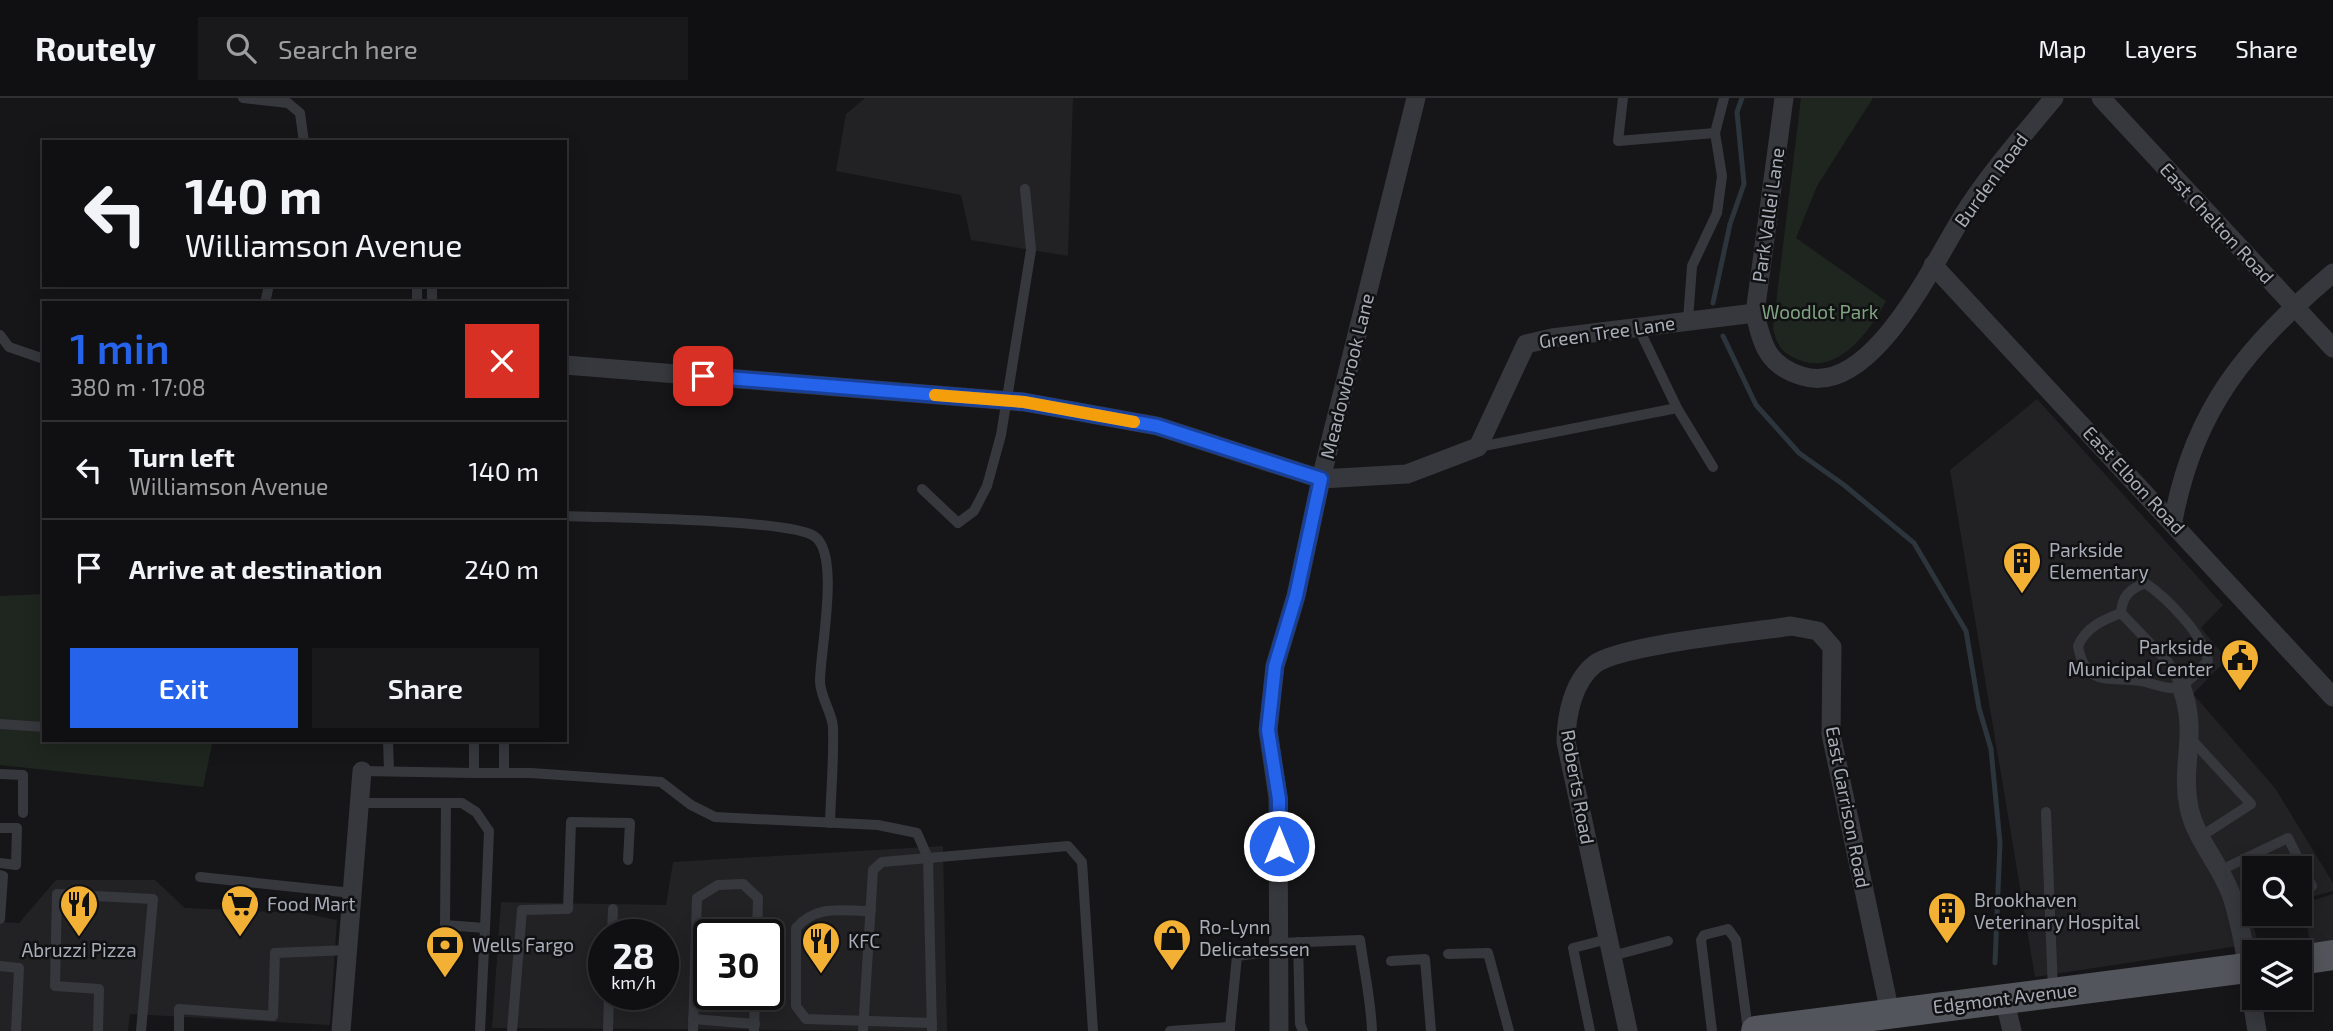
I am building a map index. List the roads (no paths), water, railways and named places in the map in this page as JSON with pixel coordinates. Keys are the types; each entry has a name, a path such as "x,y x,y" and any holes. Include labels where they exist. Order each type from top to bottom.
{"main road":[{"path":"2312,958 2333,955"},
{"name":"Edgmont Avenue","path":"1756,1031 1809,1028 1890,1013 2242,968"}],"street":[{"name":"Meadowbrook Lane","path":"1279,1031 1285,945 1279,799 1268,730 1275,666 1296,596 1321,479 1416,98"},
{"name":"Park Vallei Lane","path":"1784,98 1755,313 1762,346 1787,372 1815,380 1846,374 1922,291 1933,265"},
{"name":"Burden Road","path":"1933,265 1969,206 2054,98"},
{"name":"East Chelton Road","path":"2101,98 2333,348"},
{"name":"East Elbon Road","path":"1933,265 2333,697"},
{"path":"2172,521 2181,477 2197,434 2222,391 2255,346 2294,306 2333,273"},
{"name":"Green Tree Lane","path":"1478,447 1526,344 1755,313"},
{"path":"567,365 1005,401 1157,426 1321,479 1407,474 1478,447"},
{"name":"Roberts Road","path":"1628,1031 1566,742 1566,719 1577,688 1595,664 1625,652 1791,626"},
{"name":"East Garrison Road","path":"1791,626 1818,631 1832,647 1831,734 1890,1013"},
{"path":"2181,686 2190,710 2186,789 2200,837 2218,871 2242,904"},
{"path":"341,1031 362,771"},
{"path":"2004,998 2012,1031"},
{"path":"2255,1010 2257,1031"}],"lane":[{"path":"243,98 288,103 300,113 304,140"},
{"path":"1623,98 1618,141 1715,133"},
{"path":"1688,320 1692,266 1717,213 1722,176 1715,133 1724,98"},
{"path":"922,489 958,523 974,511 987,486 1000,435 1031,250 1025,189"},
{"path":"1638,327 1677,408 1713,467"},
{"path":"0,335 9,347 42,358"},
{"path":"1478,447 1677,408"},
{"path":"567,516 763,526 803,531 817,538 826,551 828,575 820,684 833,724 830,823"},
{"path":"2121,613 2093,626 2081,638 2078,646 2085,667 2104,681 2129,680 2171,688 2181,686 2208,661 2201,640 2157,591 2145,583 2133,588 2122,600 2121,613 2168,662 2181,686"},
{"path":"0,724 42,727"},
{"path":"2190,739 2251,804 2200,837"},
{"path":"388,742 389,771"},
{"path":"474,742 474,773"},
{"path":"504,742 504,773"},
{"path":"362,771 504,773 661,782 691,805 715,817 878,825 917,833 928,858 932,1027 863,1025 806,1018 796,1006 796,928 808,915 827,911 871,911"},
{"path":"0,774 23,775 23,813"},
{"path":"359,803 462,803 476,812 489,831 480,1031"},
{"path":"446,803 445,925 485,928"},
{"path":"2046,812 2053,992"},
{"path":"512,1031 522,910 568,909 571,822 630,823 628,860"},
{"path":"0,828 17,828 16,865 0,863"},
{"path":"2250,856 2288,838 2297,856"},
{"path":"863,1025 873,870 882,862 1068,846 1082,862 1093,1031"},
{"path":"2218,871 2242,860"},
{"path":"0,875 3,876 0,919"},
{"path":"200,877 352,893"},
{"path":"696,919 697,898 718,885 743,884 758,898 757,919"},
{"path":"98,1031 99,989 55,986 57,894 153,899 141,1031"},
{"path":"613,909 613,919"},
{"path":"1712,1031 1701,940 1704,935 1728,929 1736,940 1749,1031"},
{"path":"1170,1031 1230,1029 1237,956 1285,945 1360,940 1365,980 1371,992 1372,1031"},
{"path":"1590,1031 1573,948 1610,948 1668,941"},
{"path":"1285,945 1303,1031"},
{"path":"179,1031 179,1009 273,1016 275,953 348,950"},
{"path":"1448,954 1488,953 1509,1031"},
{"path":"1391,961 1425,960 1431,1031"},
{"path":"0,966 19,968 16,1031"},
{"path":"608,1031 609,1010"},
{"path":"693,1010 693,1031"},
{"path":"693,1019 755,1027"}],"waterway":[{"path":"1713,303 1730,224 1744,184 1737,112 1742,98"},
{"path":"1723,336 1756,405 1799,453 1844,485 1914,543 1966,631 1979,708 1991,749 2000,843 1995,963"}],"place":[{"name":"Parkside Elementary","path":"2022,595"},
{"name":"Parkside Municipal Center","path":"2240,692"},
{"name":"Abruzzi Pizza","path":"79,938"},
{"name":"Food Mart","path":"240,938"},
{"name":"Brookhaven Veterinary Hospital","path":"1947,945"},
{"name":"Ro-Lynn Delicatessen","path":"1172,972"},
{"name":"KFC","path":"821,975"},
{"name":"Wells Fargo","path":"445,979"}],"park label":[{"name":"Woodlot Park","path":"1820,312"}]}
